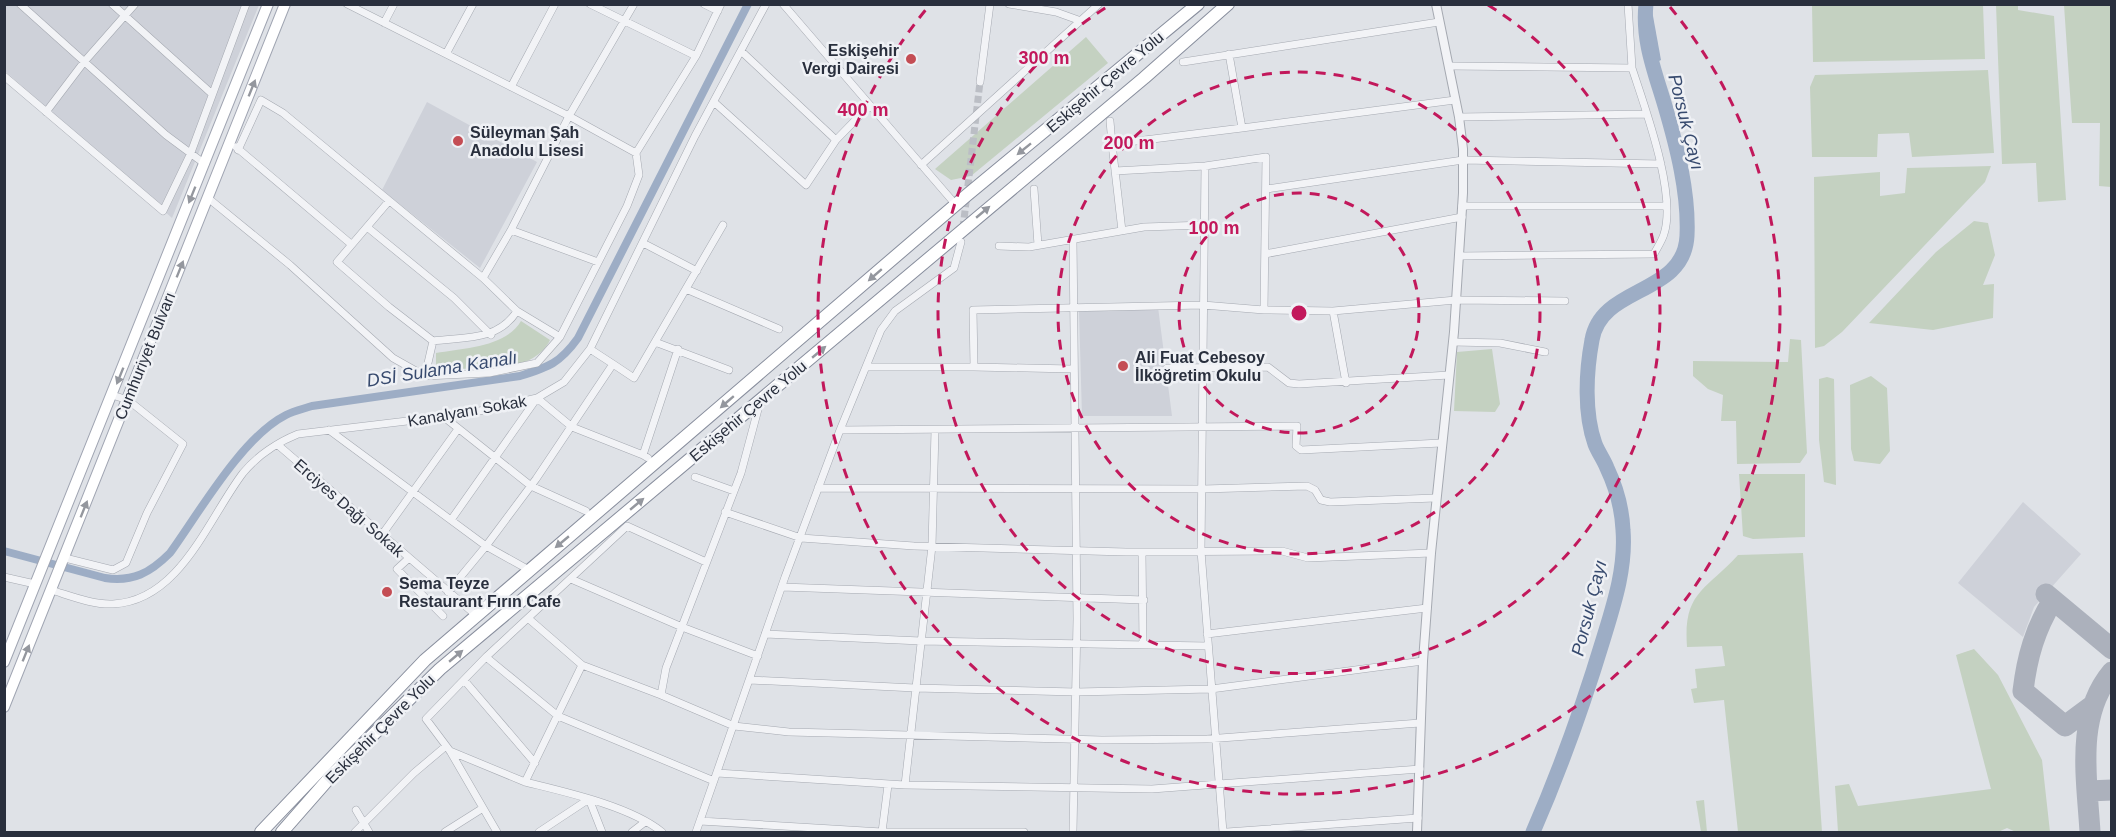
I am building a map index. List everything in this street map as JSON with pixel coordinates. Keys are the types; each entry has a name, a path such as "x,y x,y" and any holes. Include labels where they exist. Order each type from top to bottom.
{"highway":[{"name":"Eskişehir Çevre Yolu","path":"261,832 425,660 956,205 1198,4"},
{"name":"Eskişehir Çevre Yolu","path":"282,832 332,775 440,669 760,402 1228,4"}],"main road":[{"name":"Cumhuriyet Bulvarı","path":"4,662 268,4"},
{"name":"Cumhuriyet Bulvarı","path":"4,707 219,171 234,146 285,4"},
{"path":"205,164 219,171"}],"street":[{"path":"20,4 190,155 205,164"},
{"path":"112,4 211,93"},
{"path":"46,111 84,62 135,4"},
{"path":"4,76 163,211 190,155 211,93 246,4"},
{"path":"347,4 569,116 636,153"},
{"path":"384,23 394,4"},
{"path":"446,54 473,4"},
{"path":"511,87 555,4"},
{"path":"590,4 696,56"},
{"path":"208,198 290,265 393,358 425,376 489,373 537,363 560,337 627,206 639,175 636,153 696,56 720,8 704,4"},
{"name":"Kanalyanı Sokak","path":"51,590 85,600 113,604 147,596 180,567 244,472 278,445 298,434 444,417 537,398 564,382 590,349 611,302 766,4"},
{"path":"783,4 956,205"},
{"path":"980,82 990,4"},
{"path":"1009,4 1056,12 1081,21"},
{"path":"921,165 1100,4"},
{"path":"1417,832 1423,661 1435,498 1453,342 1462,217 1463,160 1459,117 1436,4"},
{"path":"1459,256 1654,254 1665,232 1666,206 1661,164 1632,68 1628,4"},
{"path":"483,278 511,230 569,116 633,6"},
{"path":"1183,62 1439,22"},
{"path":"741,51 836,140"},
{"path":"1229,54 1242,128"},
{"path":"1449,66 1632,68"},
{"path":"351,244 234,146 261,100 283,113 483,278 517,311 560,337"},
{"path":"1112,144 1455,100"},
{"path":"714,102 806,185 836,140 869,106"},
{"path":"1459,117 1647,114"},
{"path":"1110,121 1122,231"},
{"path":"1115,171 1205,166 1266,157 1264,310"},
{"path":"1267,189 1463,160 1661,164"},
{"path":"1205,166 1206,225 1201,367 1203,489 1201,552 1215,738 1225,832 1418,818"},
{"path":"1034,189 1038,245"},
{"path":"389,201 336,262 389,308 433,341 491,335 511,321 517,311"},
{"path":"1462,206 1666,206"},
{"path":"1265,254 1462,217"},
{"path":"590,349 634,378 723,225"},
{"path":"999,246 1038,245 1144,227 1206,225"},
{"path":"367,227 454,298 491,335"},
{"path":"511,230 598,262"},
{"path":"1072,832 1077,644 1072,369 1073,239"},
{"path":"696,832 818,488 881,330 895,311 954,268 961,242"},
{"path":"643,243 697,271"},
{"path":"686,289 779,329"},
{"path":"974,367 973,310 1203,305 1264,310 1333,311 1456,300 1564,300"},
{"path":"1333,311 1346,383"},
{"path":"425,376 433,341"},
{"path":"656,342 729,370"},
{"path":"1453,342 1500,343 1545,352"},
{"path":"451,520 537,398 572,427 646,456 678,349"},
{"path":"448,592 531,486 613,364"},
{"path":"866,367 1072,369"},
{"path":"1167,368 1268,367 1289,383 1346,383 1449,375"},
{"path":"62,563 113,570 126,563 147,513 183,444 128,400 112,395"},
{"path":"661,695 666,668 734,491 760,402"},
{"path":"444,417 531,486 586,511"},
{"path":"840,430 1297,426 1296,446 1301,450 1441,443"},
{"path":"381,536 459,429"},
{"path":"329,430 412,494 486,546 529,570"},
{"path":"905,785 932,546 935,430"},
{"name":"Erciyes Dağı Sokak","path":"278,445 381,536 477,616"},
{"path":"695,477 734,491"},
{"path":"818,488 1203,489 1307,486 1315,490 1321,500 1330,502 1435,498"},
{"path":"725,512 801,538 932,546 1142,552 1282,551 1308,558 1431,553"},
{"path":"497,832 448,749 426,719 486,657 627,526 705,562"},
{"path":"1142,552 1143,645"},
{"path":"408,559 397,569 443,616"},
{"path":"4,578 35,585"},
{"path":"572,579 682,627 758,656"},
{"path":"782,587 926,594 1144,600"},
{"path":"1207,634 1427,608"},
{"path":"529,619 582,664 734,726 789,732 1075,740 1215,738 1420,723"},
{"path":"765,634 921,641 1208,646"},
{"path":"486,657 558,716 714,781"},
{"path":"750,680 915,688 1076,692 1211,689 1423,661"},
{"path":"525,782 582,664"},
{"path":"464,680 535,763"},
{"path":"448,749 525,782 589,799 645,822 662,832"},
{"path":"355,832 414,773 448,749"},
{"path":"717,773 828,778 888,785 1152,789 1419,769"},
{"path":"882,832 888,785"},
{"path":"539,832 589,799"},
{"path":"589,799 603,832"},
{"path":"445,832 483,808"},
{"path":"356,810 369,832"},
{"path":"700,821 882,832 1024,832"},
{"path":"632,832 645,822"}],"shaded area":[{"path":"5,5 259,5 172,218 5,71"},
{"path":"427,102 537,162 480,268 382,190"},
{"name":"Ali Fuat Cebesoy İlköğretim Okulu","path":"1158,307 1172,416 1082,416 1079,311"},
{"path":"2023,502 2081,554 2034,607 2023,637 1958,583"}],"green space":[{"path":"1812,5 1983,5 1985,59 1813,62"},
{"path":"1996,5 2018,5 2018,10 2054,16 2066,200 2038,202 2036,163 2002,164"},
{"path":"2064,5 2110,5 2111,187 2099,186 2100,123 2072,123"},
{"path":"1086,37 1108,63 971,176 951,180 935,169"},
{"path":"1988,70 1994,153 1912,157 1909,133 1878,134 1877,157 1812,157 1810,87 1815,75"},
{"path":"1991,166 1985,182 1842,332 1824,346 1815,348 1814,177 1880,172 1880,196 1905,193 1907,168"},
{"path":"1974,221 1988,223 1995,255 1983,285 1994,284 1993,318 1933,330 1869,323 1936,252"},
{"path":"521,321 550,340 541,352 530,360 499,368 436,369 436,353 471,348 495,341 514,330"},
{"path":"1790,339 1801,340 1807,453 1800,463 1737,464 1736,421 1721,421 1723,395 1708,389 1693,376 1693,361 1788,362"},
{"path":"1492,349 1500,404 1495,412 1454,411 1457,352"},
{"path":"1871,376 1887,388 1890,451 1880,464 1854,461 1851,449 1850,385"},
{"path":"1827,377 1834,379 1836,485 1824,482 1819,440 1819,379"},
{"path":"1739,474 1805,474 1805,537 1753,539 1743,536"},
{"path":"1803,553 1822,832 1738,832 1724,700 1694,703 1691,689 1697,688 1695,669 1725,666 1722,646 1687,647 1689,614 1693,603 1706,585 1738,555"},
{"path":"1974,649 1998,675 2042,760 2050,832 2016,832 2007,828 1998,832 1838,832 1835,786 1849,784 1858,806 1991,789 1956,655"},
{"path":"1704,800 1707,832 1701,832 1696,801"}],"water":[{"path":"1642,5 1651,5 1661,60 1653,64 1643,32"}],"waterway":[{"name":"DSİ Sulama Kanalı","path":"4,551 105,578 133,577 148,571 170,553 222,477 253,440 286,415 312,406 520,376 546,367 559,359 578,338 748,4"},
{"name":"Porsuk Çayı","path":"1533,832 1562,761 1587,689 1615,599 1623,558 1622,522 1618,498 1606,465 1595,444 1589,419 1587,379 1592,340 1599,322 1610,309 1658,281 1672,270 1682,255 1687,236 1686,203 1681,170 1650,56 1646,31 1646,4"}],"taxiway":[{"path":"2046,594 2112,649"},
{"path":"2053,600 2041,622 2033,644 2023,691 2065,726 2092,706"},
{"path":"2090,832 2086,770 2088,728 2100,689 2112,672"},
{"path":"2088,791 2112,790"}],"tunnel":[{"path":"963,228 980,82"}],"place":[{"name":"Eskişehir Vergi Dairesi","path":"911,59"},
{"name":"Süleyman Şah Anadolu Lisesi","path":"458,141"},
{"name":"Ali Fuat Cebesoy İlköğretim Okulu","path":"1123,366"},
{"name":"Sema Teyze Restaurant Fırın Cafe","path":"387,592"}]}
